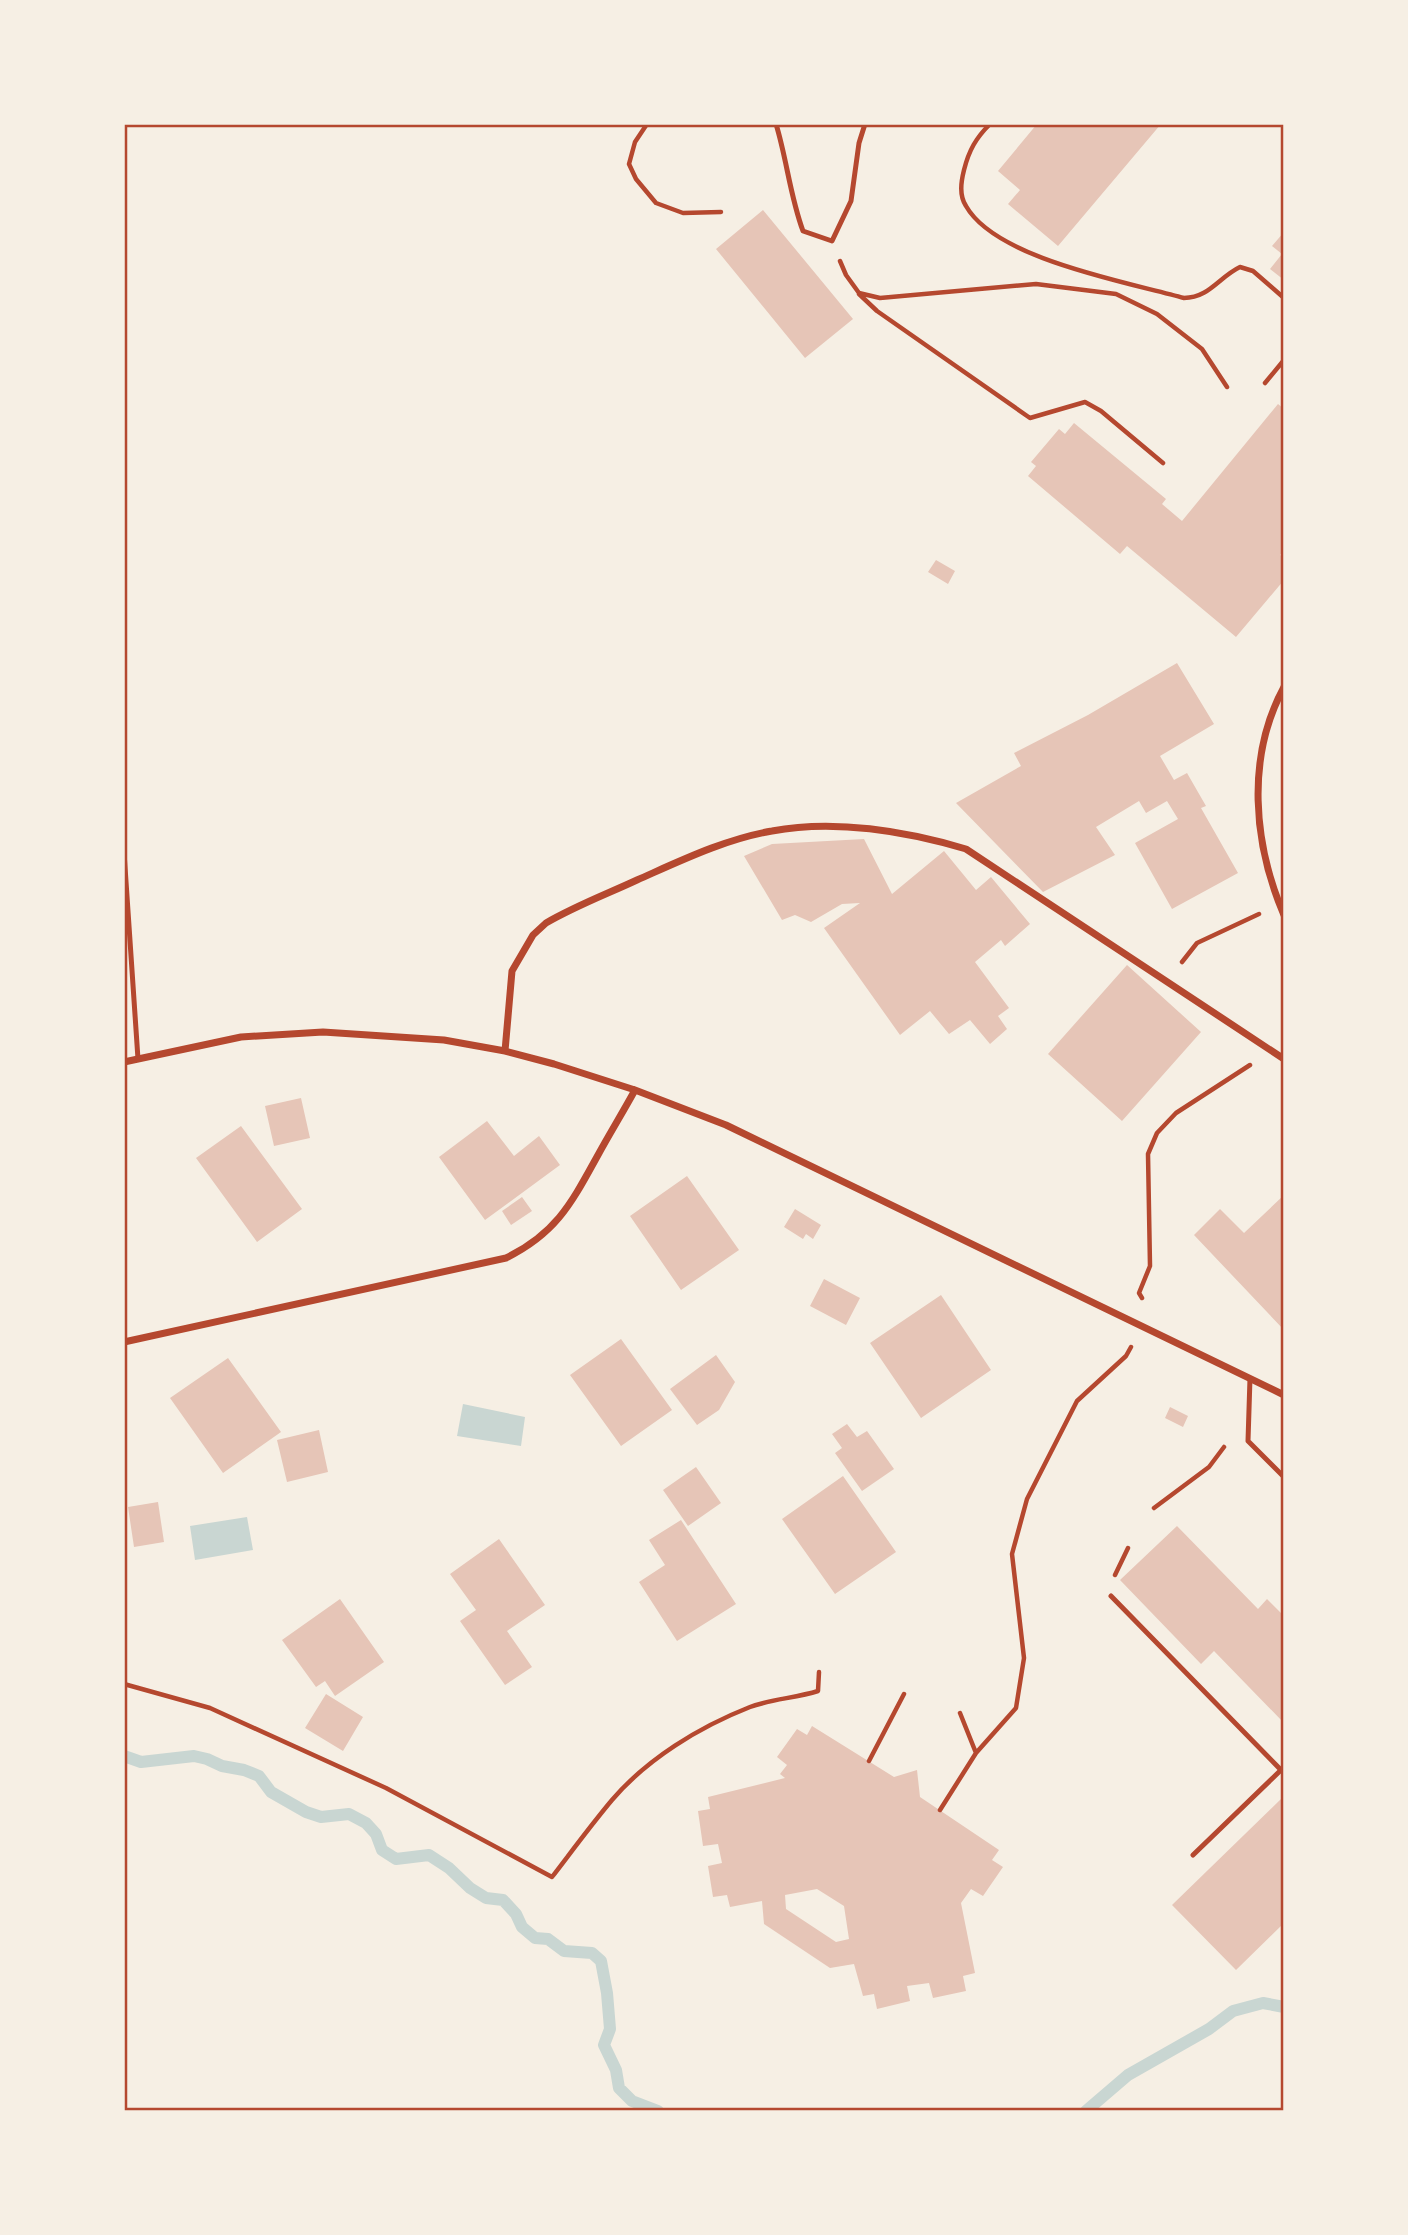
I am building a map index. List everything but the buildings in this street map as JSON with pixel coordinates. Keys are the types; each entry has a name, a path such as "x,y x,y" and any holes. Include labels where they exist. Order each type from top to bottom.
{"street":[{"path":"1284,687 1273,706 1264,733 1258,768 1258,803 1267,872 1284,915"},
{"path":"505,1051 512,971 533,935 546,923 666,867 728,843 772,830 840,827 882,830 933,839 965,849 1284,1059"},
{"path":"124,1062 241,1037 323,1032 444,1040 505,1051 635,1090 726,1125 1284,1395"},
{"path":"124,1342 506,1258 520,1251 561,1218 576,1197 635,1090"}],"lane":[{"path":"776,124 784,149 793,203 803,231 832,241 851,201 864,124"},
{"path":"124,852 138,1059"},
{"path":"1250,1378 1248,1441 1284,1477"},
{"path":"1111,1596 1283,1769 1194,1855"}],"path":[{"path":"647,124 635,142 629,163 636,179 656,203 683,213 721,212"},
{"path":"990,124 968,153 961,194 966,207 982,225 1007,242 1034,255 1184,298 1204,294 1231,271 1241,267 1253,271 1284,298"},
{"path":"832,241 846,275 877,312 1030,418 1085,402 1101,411 1163,463"},
{"path":"859,293 880,298 1036,284 1116,293 1157,314 1202,349 1227,387"},
{"path":"1265,383 1284,360"},
{"path":"1197,943 1279,905"},
{"path":"1144,1303 1139,1293 1150,1266 1148,1154 1157,1133 1176,1112 1272,1051"},
{"path":"940,1810 976,1753 1016,1707 1024,1658 1012,1554 1027,1499 1077,1401 1126,1356 1137,1337"},
{"path":"1154,1508 1209,1467"},
{"path":"1117,1573 1128,1548"},
{"path":"124,1684 210,1708 386,1788 552,1877 612,1799 643,1770 712,1723 754,1706 818,1691 819,1672"},
{"path":"869,1761 904,1694"},
{"path":"960,1713 976,1753"}],"shaded area":[{"path":"463,1404 525,1417 521,1446 457,1436"},
{"path":"247,1517 253,1550 195,1560 190,1526"}],"waterway":[{"path":"124,1756 141,1762 194,1756 259,1776 271,1792 306,1812 321,1817 349,1814 366,1823 376,1834 382,1850 396,1859 429,1855 486,1898 503,1900 516,1914 522,1927 535,1938 548,1939 564,1951 592,1953 601,1961 610,2029 604,2045 616,2070 619,2088 632,2101 658,2111"},
{"path":"1086,2111 1128,2075 1209,2029 1233,2011 1263,2003 1284,2007"}]}
